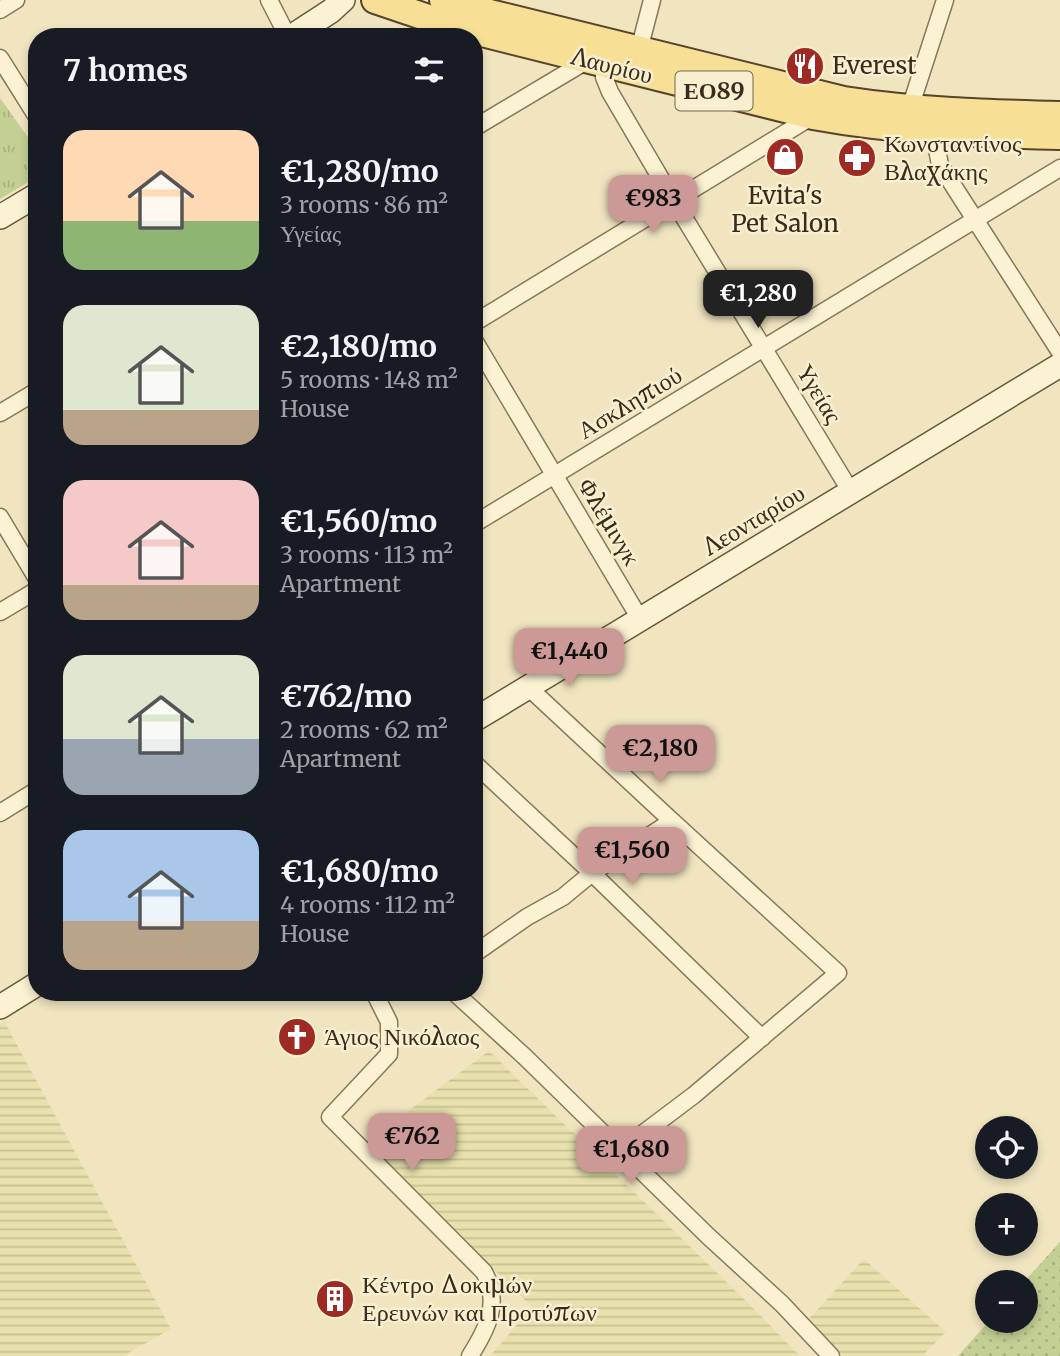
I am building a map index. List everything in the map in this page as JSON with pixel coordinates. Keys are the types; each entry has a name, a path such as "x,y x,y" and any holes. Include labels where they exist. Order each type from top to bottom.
{"main road":[{"name":"Λαυρίου","path":"375,0 462,28"},
{"name":"Λαυρίου","path":"443,0 821,95 911,108 1060,115"},
{"name":"Λαυρίου","path":"483,33 813,116 871,126 940,132 1060,136"}],"street":[{"path":"0,10 16,0"},
{"path":"269,0 285,28"},
{"path":"304,28 343,0"},
{"path":"639,50 652,0"},
{"path":"911,108 945,0"},
{"path":"0,58 28,103"},
{"path":"483,123 598,63"},
{"name":"Υγείας","path":"598,63 606,84 674,201 851,492"},
{"path":"483,318 813,116"},
{"path":"940,132 937,149 940,165 1060,352"},
{"name":"Ασκληπιού","path":"483,518 1060,167"},
{"path":"0,217 28,200"},
{"name":"Φλέμινγκ","path":"483,355 640,619"},
{"name":"Λεονταρίου","path":"483,714 1060,365"},
{"path":"0,413 28,396"},
{"path":"0,517 28,564"},
{"path":"0,612 28,595"},
{"path":"528,687 838,973 694,1095 621,1150"},
{"path":"483,771 762,1038"},
{"path":"0,813 28,796"},
{"path":"483,948 527,917 563,897 592,873 672,821"},
{"path":"2,1002 28,989"},
{"path":"378,1001 389,1022 389,1054 330,1117 484,1272 491,1289 492,1305 485,1329 470,1356"},
{"path":"464,1001 782,1304 831,1356"}],"shaded area":[{"path":"4,1021 171,1329 123,1356 0,1356 0,1024"},
{"path":"489,1051 800,1356 490,1356 532,1307 365,1143"},
{"path":"864,1259 946,1332 922,1356 841,1356 807,1321"}],"green space":[{"path":"0,98 28,137 28,182 0,199"},
{"path":"1060,1242 1060,1356 958,1356 978,1333 1038,1333 1038,1270 1035,1270"}],"place":[{"name":"Everest","path":"805,66"},
{"name":"Evita's Pet Salon","path":"785,157"},
{"name":"Κωνσταντίνος Βλαχάκης","path":"857,158"},
{"name":"Άγιος Νικόλαος","path":"297,1037"},
{"name":"Κέντρο Δοκιμών Ερευνών και Προτύπων","path":"335,1299"}]}
